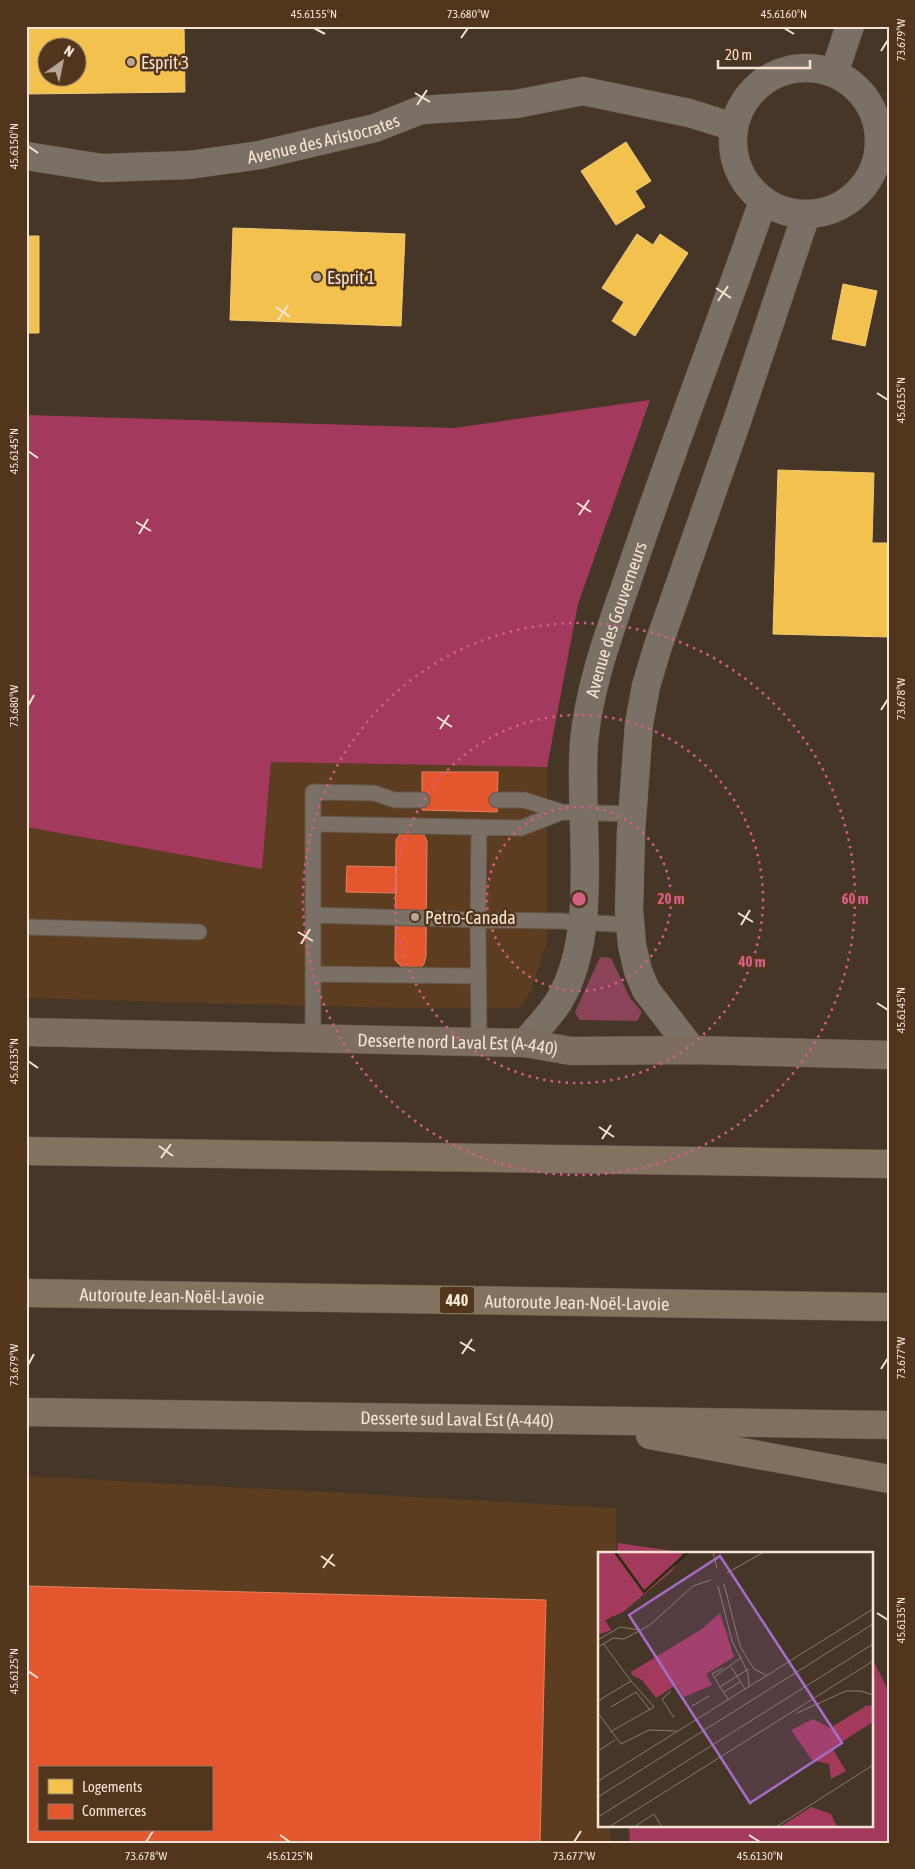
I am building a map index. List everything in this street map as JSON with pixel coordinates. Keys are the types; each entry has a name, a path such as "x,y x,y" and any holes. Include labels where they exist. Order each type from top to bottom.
{"highway":[{"path":"26,1152 889,1164"},
{"name":"Autoroute Jean-Noël-Lavoie","path":"26,1293 889,1307"},
{"name":"Desserte sud Laval Est (A-440)","path":"26,1412 889,1425"},
{"path":"572,1420 889,1478"}],"main road":[{"name":"Desserte nord Laval Est (A-440)","path":"26,1032 525,1043 571,1051 692,1050 889,1055"}],"street":[{"path":"834,73 850,26"},
{"path":"813,68 834,73 852,84 867,100 877,120 884,152 874,172 855,197 837,208 806,215 784,211 764,201 748,186 738,168 733,148 734,127 741,107 758,86 781,72 813,68"},
{"name":"Avenue des Aristocrates","path":"26,156 102,168 190,166 260,155 375,128 421,110 516,104 583,91 690,113 734,127"},
{"name":"Avenue des Gouverneurs","path":"525,1043 558,1002 572,970 578,950 582,923 584,878 572,811 593,686 660,483 764,201"},
{"path":"692,1050 646,990 638,971 632,945 629,910 639,724 648,678 806,215"}],"lane":[{"path":"314,1038 313,792 374,793 395,800 422,800"},
{"path":"498,800 524,800 572,811 633,814"},
{"path":"312,824 521,828 572,811"},
{"path":"478,1042 479,827"},
{"path":"313,915 560,921 631,925"},
{"path":"28,927 199,932"},
{"path":"313,974 478,976"}],"shaded area":[{"path":"650,400 578,604 547,767 271,762 262,869 26,827 26,415 454,428"},
{"path":"271,762 547,767 547,943 530,993 519,1008 397,1008 26,998 26,827 262,869"},
{"path":"600,957 611,958 630,998 642,1012 637,1021 579,1020 575,1012"},
{"path":"26,1476 616,1508 616,1552 598,1552 598,1826 610,1826 610,1843 26,1843"},
{"path":"618,1543 680,1552 617,1552"},
{"path":"872,1658 889,1692 889,1843 630,1843 629,1826 872,1826"}],"building: Logements":[{"name":"Esprit 3","path":"26,26 184,26 185,92 26,94"},
{"path":"626,142 651,181 635,191 645,207 616,225 581,171"},
{"name":"Esprit 1","path":"233,228 405,234 401,326 230,320"},
{"path":"637,234 653,245 660,234 688,253 635,336 612,321 624,302 602,288"},
{"path":"26,236 39,236 39,333 26,333"},
{"path":"843,284 877,291 865,346 832,339"},
{"path":"778,470 874,473 872,543 889,543 889,637 773,634"}],"building: Commerces":[{"path":"422,772 498,772 497,812 422,810"},
{"path":"402,831 419,831 427,841 426,956 424,964 419,969 404,969 395,960 396,840"},
{"path":"347,866 396,867 396,893 346,892"},
{"path":"26,1586 546,1600 540,1843 26,1843"}],"place":[{"name":"Esprit 3","path":"131,62"},
{"name":"Esprit 1","path":"317,277"},
{"name":"Petro-Canada","path":"415,917"}]}
